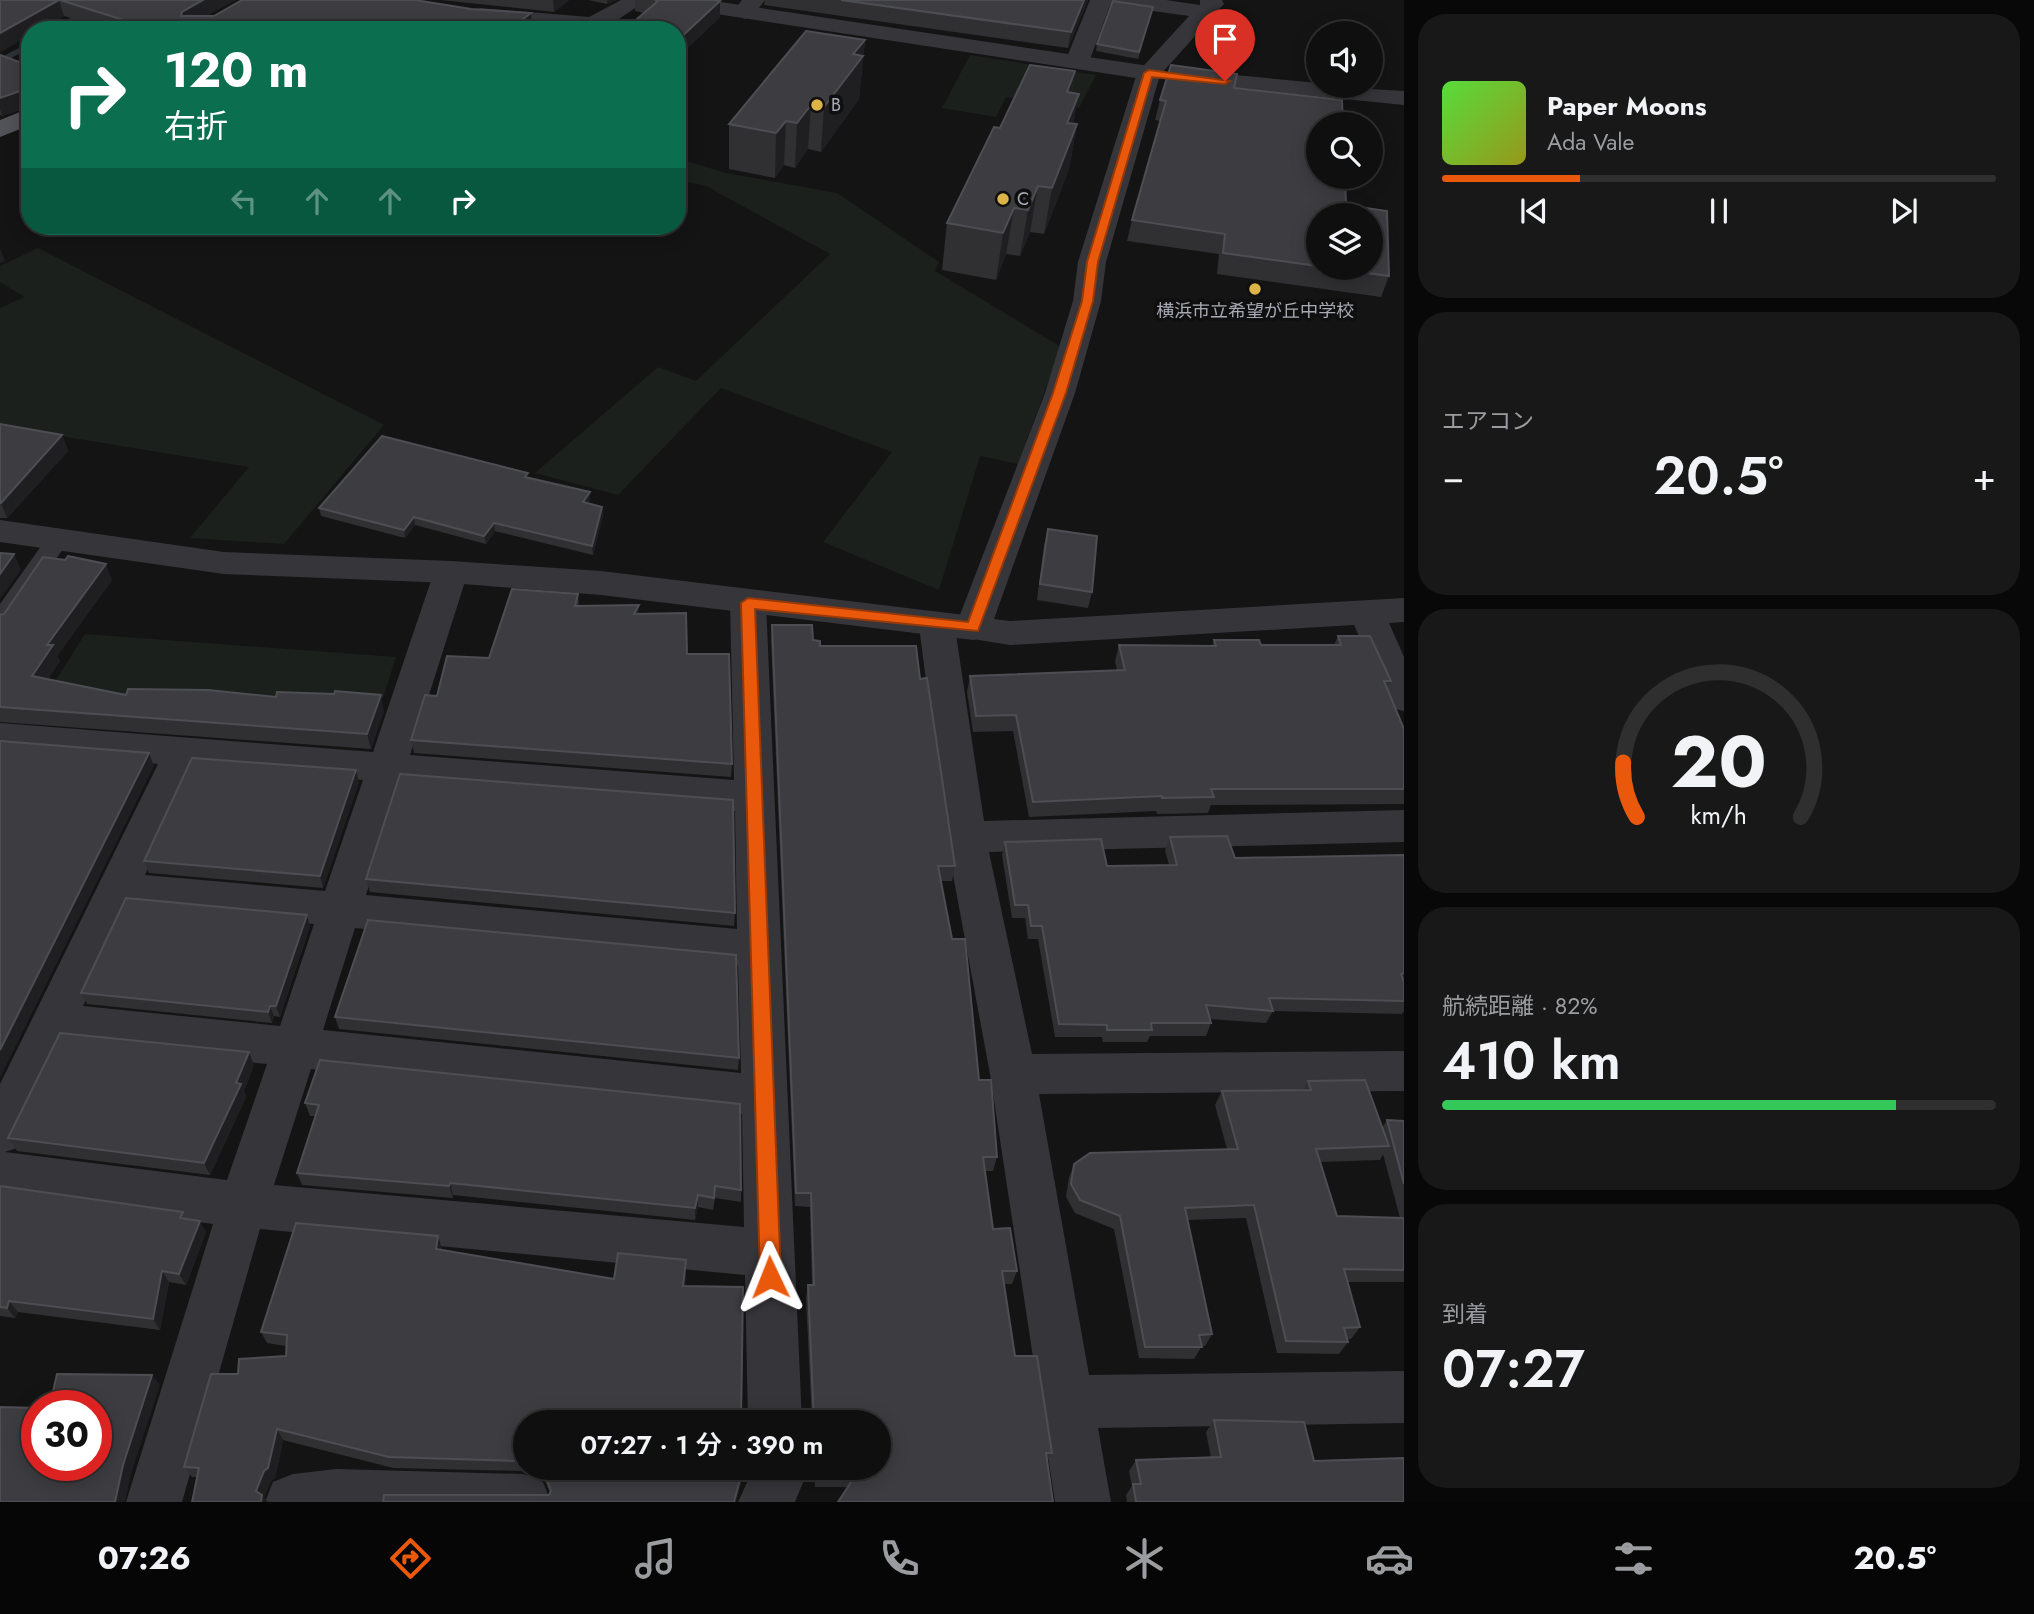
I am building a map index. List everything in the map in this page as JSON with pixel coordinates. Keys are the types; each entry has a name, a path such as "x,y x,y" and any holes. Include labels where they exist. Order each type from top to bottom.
{"main road":[{"path":"0,130 21,120"}],"street":[{"path":"601,21 636,0"},
{"path":"664,0 749,6 1149,73 1404,98"},
{"path":"1077,62 1101,0"},
{"path":"1117,0 1208,6"},
{"path":"1083,1502 1013,1074 966,837 955,627 1060,393 1087,301 1092,262 1149,73 1208,6"},
{"path":"460,13 554,21"},
{"path":"0,531 224,563 451,572 601,583 1010,633 1404,610"},
{"path":"154,1502 293,1047 451,572"},
{"path":"748,603 775,1410"},
{"path":"1366,612 1404,698"},
{"path":"0,737 754,797"},
{"path":"0,1133 183,752"},
{"path":"966,837 1404,826"},
{"path":"117,889 759,949"},
{"path":"54,1022 764,1096"},
{"path":"1013,1074 1404,1071"},
{"path":"0,1174 243,1205 769,1253"},
{"path":"1068,1402 1404,1397"},
{"path":"766,1502 778,1480"},
{"path":"293,1502 336,1497 523,1502"}],"lane":[{"path":"0,622 57,540"}],"shaded area":[{"path":"970,55 1096,75 1079,108 1006,97 996,117 942,108"},
{"path":"686,161 726,173 837,193 939,262 935,271 1061,347 1018,464 980,456 939,590 823,542 892,452 721,388 618,495 535,473 658,367 696,381 830,254 706,186 686,182"},
{"path":"38,248 384,425 284,544 190,538 249,467 0,426 0,308 25,297 0,282 0,266"},
{"path":"85,634 396,657 383,698 279,704 130,701 50,689"}],"building":[{"path":"0,0 59,0 21,21 0,33"},
{"path":"60,0 203,0 182,12 181,16 214,16 242,0 415,0 471,9 531,13 521,21 126,21"},
{"path":"655,0 720,1 686,33 686,21 635,21 658,1"},
{"path":"841,0 1084,0 1071,32"},
{"path":"1113,1 1153,7 1139,52 1097,44"},
{"path":"806,31 865,40 853,54 863,56 824,107 811,105 797,123 786,121 776,133 729,124"},
{"path":"0,55 21,63 21,91 0,98"},
{"path":"1030,65 1075,71 1067,92 1079,94 1067,123 1077,124 1052,188 1038,186 1028,210 1014,208 1003,233 947,223 994,127 1000,128"},
{"path":"1171,65 1237,74 1234,88 1342,100 1342,112 1306,112 1306,189 1345,189 1346,203 1306,203 1306,264 1223,253 1225,234 1132,220 1166,101 1160,100"},
{"path":"1383,210 1387,211 1389,276 1383,275"},
{"path":"0,424 62,435 1,503 0,503"},
{"path":"382,436 528,473 525,477 590,492 583,502 602,507 592,546 494,523 484,536 414,517 404,530 319,508"},
{"path":"1048,529 1097,536 1092,592 1040,584"},
{"path":"0,553 14,554 0,574"},
{"path":"68,556 106,564 47,645 53,645 32,676 126,695 128,689 208,690 276,697 277,692 334,694 335,691 381,695 367,734 0,707 0,615 4,614 43,557 65,560"},
{"path":"512,589 578,594 575,606 639,605 634,614 686,613 687,654 729,654 732,764 411,740 425,695 437,696 447,656 489,658"},
{"path":"772,625 812,625 813,640 820,641 820,646 916,646 920,679 927,678 955,866 938,866 952,939 965,939 979,1080 991,1080 997,1157 983,1157 993,1229 1010,1228 1017,1271 1002,1271 1015,1356 1037,1356 1052,1453 1046,1453 1053,1502 838,1502 852,1480 891,1480 891,1410 813,1410 808,1285 814,1285 811,1193 796,1193"},
{"path":"1338,636 1370,636 1391,681 1384,681 1404,729 1404,789 1211,789 1214,797 1162,796 1033,802 1016,715 976,716 970,676 1125,670 1119,645 1216,646 1214,640 1259,640 1261,645 1341,645"},
{"path":"0,741 149,753 0,1050"},
{"path":"192,758 356,770 320,876 144,861"},
{"path":"400,774 733,800 735,913 366,879"},
{"path":"1227,836 1235,858 1404,855 1404,973 1401,974 1404,1001 1269,998 1273,1011 1206,1005 1211,1023 1151,1023 1152,1030 1107,1030 1107,1025 1059,1024 1042,926 1031,926 1028,905 1015,905 1005,842 1101,839 1107,866 1177,865 1170,837"},
{"path":"126,898 307,915 276,1006 270,1006 268,1012 81,993"},
{"path":"368,920 736,955 739,1058 335,1017"},
{"path":"60,1033 249,1052 236,1083 241,1084 204,1163 8,1138"},
{"path":"320,1060 740,1104 741,1190 715,1186 714,1198 698,1195 695,1208 450,1183 449,1186 297,1173 319,1105 305,1103"},
{"path":"1365,1080 1389,1146 1316,1149 1337,1216 1404,1218 1404,1270 1344,1269 1360,1327 1344,1328 1348,1342 1286,1341 1254,1205 1185,1208 1212,1334 1199,1335 1202,1347 1145,1347 1120,1216 1080,1200 1071,1184 1074,1164 1090,1153 1238,1149 1222,1091 1311,1090 1308,1081"},
{"path":"1387,1120 1404,1121 1404,1184"},
{"path":"0,1186 183,1212 180,1218 200,1221 179,1274 162,1271 153,1319 9,1301 7,1308 0,1307"},
{"path":"296,1223 438,1236 436,1249 614,1279 618,1253 686,1260 683,1286 743,1287 741,1410 513,1410 513,1461 389,1457 277,1429 268,1468 264,1471 256,1491 262,1495 261,1502 192,1502 199,1468 184,1467 211,1374 238,1374 239,1359 286,1356 287,1335 261,1332"},
{"path":"57,1374 152,1375 123,1465 115,1502 0,1502 0,1407 21,1408 21,1481 112,1481 112,1390 53,1390"},
{"path":"1214,1420 1304,1422 1314,1461 1404,1458 1404,1502 1136,1502 1133,1484 1141,1484 1136,1460 1221,1457"},
{"path":"547,1480 740,1480 734,1502 383,1502 384,1495 549,1495 551,1491"}],"waterway":[{"path":"70,21 105,0"},
{"path":"0,61 21,49"}],"place":[{"name":"B","path":"817,105"},
{"name":"C","path":"1003,199"},
{"name":"横浜市立希望が丘中学校","path":"1255,289"}],"route":[{"path":"770,1277 748,603 973,628 1060,393 1087,301 1092,262 1149,73 1225,81"}]}
